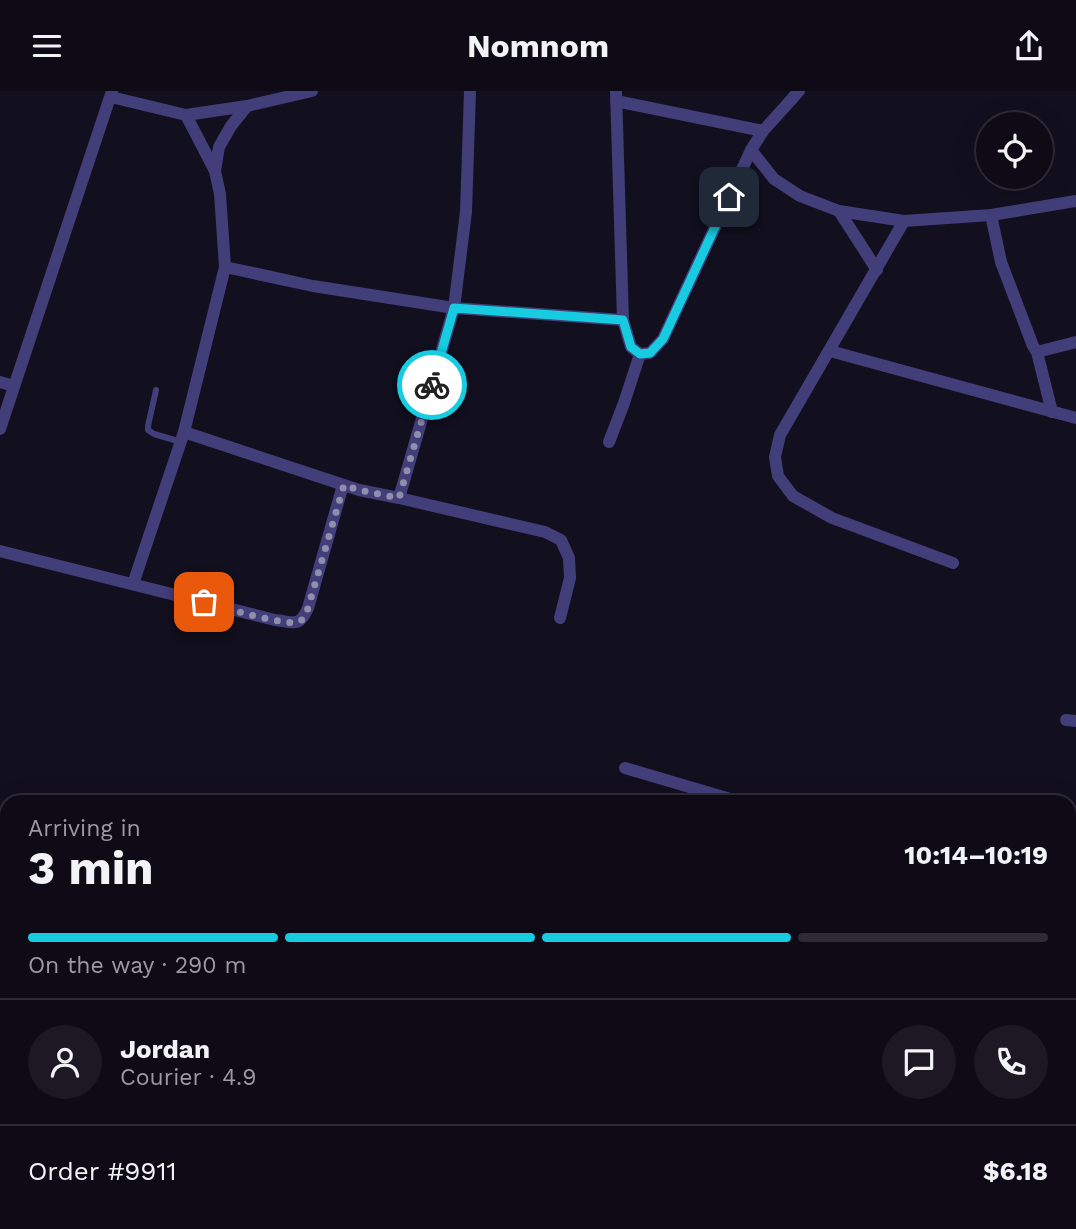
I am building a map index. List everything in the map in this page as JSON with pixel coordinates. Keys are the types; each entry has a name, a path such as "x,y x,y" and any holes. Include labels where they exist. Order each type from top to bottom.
{"street":[{"path":"0,429 111,94 186,115 247,106 312,91"},
{"path":"399,498 454,308 466,212 470,91"},
{"path":"762,131 616,96 623,320 631,347 640,354 650,353 663,339 751,150 762,131 799,91"},
{"path":"215,171 219,148 231,126 247,106"},
{"path":"133,584 182,437 225,267 220,194 215,171 186,115"},
{"path":"751,150 774,179 800,196 839,211 904,221 991,215 1076,201"},
{"path":"839,211 877,270"},
{"path":"991,215 1001,262 1037,352 1052,412"},
{"path":"904,221 780,435 775,457 778,476 793,496 832,518 953,563"},
{"path":"225,267 313,286 454,308 623,320"},
{"path":"1037,352 1076,342"},
{"path":"830,351 1076,418"},
{"path":"609,442 640,354"},
{"path":"0,382 14,386"},
{"path":"182,437 359,490 545,532 561,540 569,558 570,578 560,618"},
{"path":"0,551 275,620 297,622 303,619 308,608 344,485"},
{"path":"625,768 717,795"}],"lane":[{"path":"156,390 148,430 182,437"}],"way so far":[{"path":"204,602 275,620 297,622 303,619 344,485 399,498 432,385"}],"route":[{"path":"432,385 454,308 623,320 631,347 640,354 650,353 663,339 729,197"}]}
